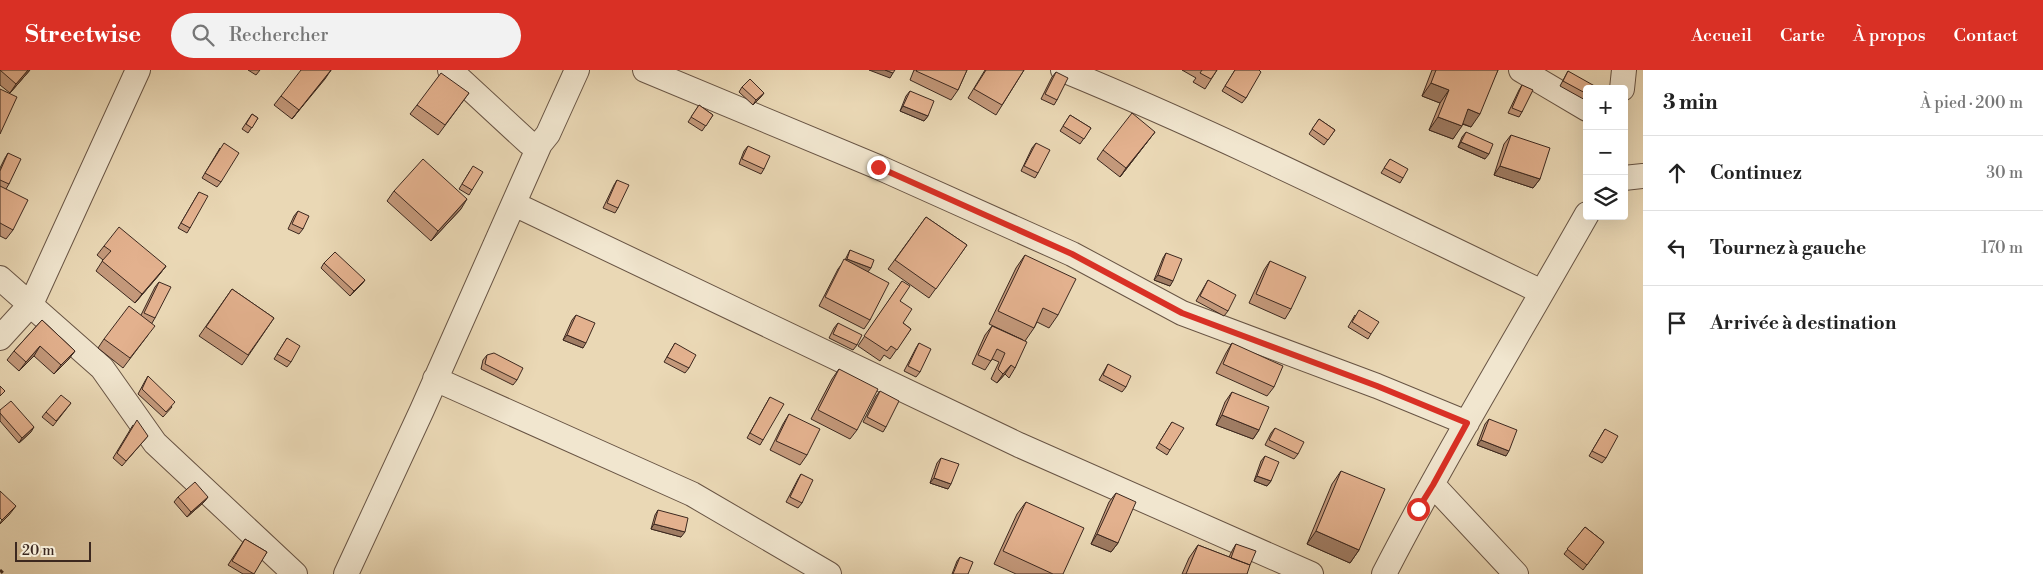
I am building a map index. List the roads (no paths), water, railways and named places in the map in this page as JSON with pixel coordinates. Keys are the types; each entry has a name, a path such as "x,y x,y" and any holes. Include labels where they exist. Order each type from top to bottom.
{"street":[{"path":"0,338 31,304 138,70"},
{"path":"450,70 529,143 540,144"},
{"path":"346,574 490,253 540,144 548,134 577,70"},
{"path":"645,70 887,171 1072,254 1182,313 1377,386 1467,423"},
{"path":"1063,70 1276,163 1542,292"},
{"path":"1521,70 1583,107"},
{"path":"1622,85 1624,70"},
{"path":"1628,178 1643,176"},
{"path":"514,204 1019,445 1311,574"},
{"path":"1384,574 1418,509 1584,220"},
{"path":"0,278 102,368 155,443 294,574"},
{"path":"435,379 692,494 829,574"},
{"path":"1433,485 1516,574"}]}
